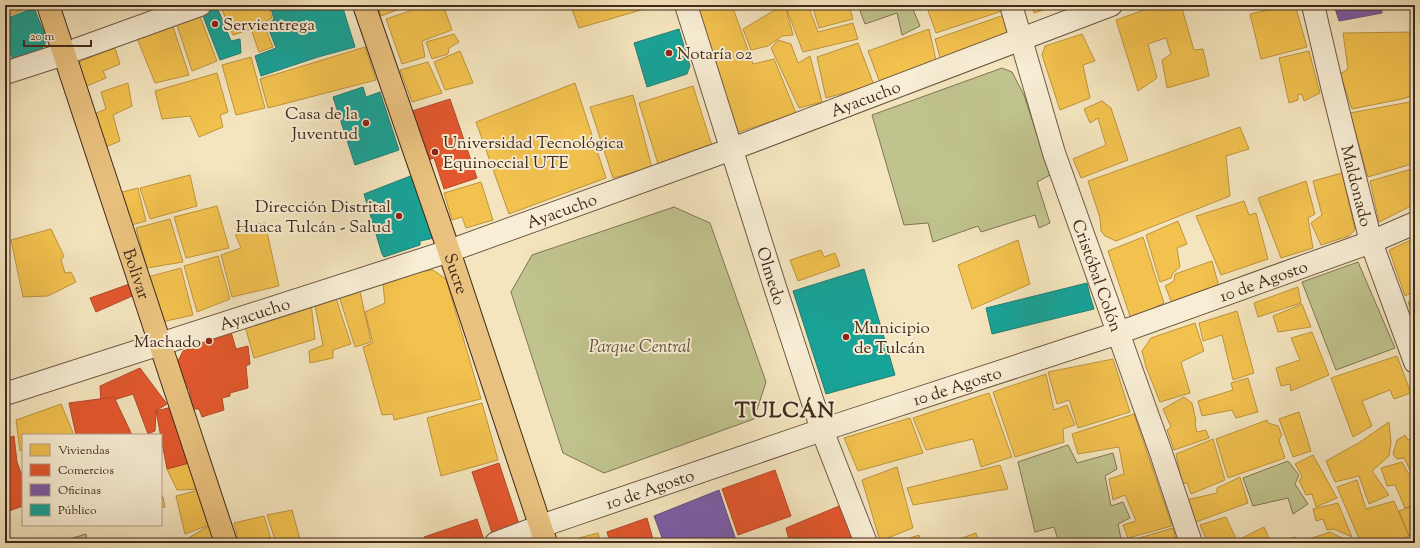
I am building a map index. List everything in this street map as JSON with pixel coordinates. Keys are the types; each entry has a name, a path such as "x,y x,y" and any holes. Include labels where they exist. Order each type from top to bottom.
{"main road":[{"name":"Bolivar","path":"48,5 226,543"},
{"name":"Sucre","path":"364,5 449,251 544,535"}],"street":[{"path":"5,73 64,54 200,5"},
{"name":"Olmedo","path":"686,5 822,430 866,543"},
{"name":"Cristóbal Colón","path":"1011,5 1054,153 1161,453 1191,543"},
{"name":"Ayacucho","path":"5,394 449,251 732,149 1111,5"},
{"name":"Maldonado","path":"1313,5 1371,242 1415,362"},
{"name":"10 de Agosto","path":"496,543 544,535 822,430 1118,334 1371,242 1415,223"}],"green space":[{"path":"858,5 911,5 920,26 902,35 897,13 865,24"},
{"path":"1002,68 1012,72 1024,95 1050,175 1037,182 1050,223 1039,228 1035,215 981,232 978,226 933,242 928,223 904,225 872,115"},
{"name":"Parque Central","path":"674,207 710,223 766,382 754,419 604,473 563,453 511,292 532,255"},
{"path":"1358,262 1395,348 1336,370 1302,282"},
{"path":"1068,445 1077,463 1113,453 1117,469 1105,476 1111,506 1123,502 1130,518 1118,524 1121,539 1108,543 1059,543 1054,527 1035,532 1018,462"},
{"path":"1288,461 1299,475 1295,484 1308,504 1293,514 1288,498 1253,506 1243,478"},
{"path":"86,534 87,543 56,543"}],"building: Viviendas":[{"path":"5,5 33,5 33,6 5,17"},
{"path":"220,5 268,5 272,18 263,23 273,47 259,52 251,29 233,35"},
{"path":"377,5 411,5 381,16"},
{"path":"427,5 443,5 452,30 422,41 425,57 402,64 386,19"},
{"path":"579,5 658,5 579,28 571,7"},
{"path":"692,5 732,5 753,64 774,59 796,113 736,133"},
{"path":"785,5 793,35 782,36 768,46 751,50 743,29"},
{"path":"802,5 808,5 818,32 853,23 858,39 803,52 787,10"},
{"path":"812,5 849,5 853,19 819,28"},
{"path":"926,5 1000,5 1002,11 936,33"},
{"path":"1031,5 1059,5 1034,13"},
{"path":"1158,5 1181,5 1194,50 1203,49 1209,76 1167,88 1162,60 1171,54 1166,38 1148,44 1157,78 1138,91 1116,20"},
{"path":"1248,5 1264,5 1249,8"},
{"path":"1295,5 1307,47 1261,59 1250,14"},
{"path":"199,14 217,61 192,71 177,25"},
{"path":"1004,15 1009,34 941,61 935,39"},
{"path":"173,27 189,75 155,83 137,38"},
{"path":"929,29 937,64 880,83 868,51"},
{"path":"1415,32 1415,95 1352,109 1340,74 1348,69 1343,33"},
{"path":"454,34 459,42 449,48 448,54 432,59 426,42"},
{"path":"1082,34 1095,61 1083,65 1090,98 1060,110 1042,55 1045,46"},
{"path":"778,40 791,44 798,63 810,56 822,102 799,108 771,48"},
{"path":"858,43 874,85 826,98 817,57"},
{"path":"365,47 376,80 268,108 260,79"},
{"path":"115,48 120,64 103,71 106,78 87,86 79,69 80,61"},
{"path":"460,51 473,83 445,90 434,62"},
{"path":"1309,51 1320,93 1304,101 1302,94 1298,95 1298,100 1289,103 1279,58"},
{"path":"251,57 265,108 236,115 222,65"},
{"path":"428,62 442,93 412,102 400,70"},
{"path":"217,73 228,112 220,115 223,127 199,137 190,116 162,119 155,91"},
{"path":"128,83 132,106 113,115 120,141 106,147 94,114 106,109 101,92"},
{"path":"575,83 606,178 509,214 476,122"},
{"path":"693,86 713,149 659,167 639,103"},
{"path":"633,95 652,168 613,178 590,107"},
{"path":"1102,101 1111,108 1128,160 1081,178 1073,159 1106,145 1098,118 1090,123 1084,109"},
{"path":"1415,101 1415,163 1368,177 1350,113"},
{"path":"1240,127 1249,149 1226,156 1230,196 1116,241 1105,236 1101,231 1100,218 1088,181"},
{"path":"1415,168 1415,204 1379,222 1370,181"},
{"path":"1342,173 1355,230 1349,236 1321,245 1311,223 1322,215 1313,181"},
{"path":"190,175 197,206 150,219 140,188"},
{"path":"1306,181 1315,214 1308,218 1313,248 1281,258 1258,198"},
{"path":"481,182 493,220 466,228 462,217 452,220 444,193"},
{"path":"138,188 146,221 128,226 126,205 122,192"},
{"path":"1244,201 1249,215 1256,213 1268,259 1221,275 1196,216"},
{"path":"217,206 229,248 186,258 174,217"},
{"path":"170,219 183,262 147,268 136,228"},
{"path":"1178,221 1187,244 1177,248 1180,267 1173,273 1171,278 1160,282 1146,235"},
{"path":"265,223 279,286 232,297 221,255 241,248 236,236 236,227"},
{"path":"51,229 64,256 61,260 65,273 71,272 76,282 48,296 23,297 11,240"},
{"path":"1143,237 1164,303 1131,319 1108,251"},
{"path":"1415,238 1415,291 1405,296 1389,250"},
{"path":"1018,240 1030,284 972,309 958,265"},
{"path":"821,250 824,257 835,253 840,266 798,281 790,260"},
{"path":"218,256 230,299 197,312 184,266"},
{"path":"1212,261 1219,287 1172,303 1165,286 1174,281 1175,274"},
{"path":"181,268 193,315 162,322 148,277"},
{"path":"433,270 446,279 481,399 394,420 393,414 382,415 363,347 373,343 365,312 385,303 383,285 411,273"},
{"path":"1298,287 1301,303 1258,317 1254,303"},
{"path":"360,291 371,342 355,347 339,296"},
{"path":"335,295 351,344 333,350 333,358 310,363 309,351 323,345 314,301"},
{"path":"1415,299 1415,320 1408,302"},
{"path":"311,302 315,339 254,358 245,326"},
{"path":"1302,304 1311,327 1278,332 1273,316"},
{"path":"1237,311 1254,373 1233,380 1222,335 1203,341 1199,323"},
{"path":"1195,323 1204,351 1181,362 1190,393 1160,402 1146,367 1142,351 1151,338"},
{"path":"1312,332 1329,375 1291,391 1290,384 1281,386 1276,368 1300,360 1291,338"},
{"path":"5,341 10,372 5,373"},
{"path":"1397,356 1411,393 1394,399 1390,390 1362,401 1372,426 1353,437 1331,378"},
{"path":"1113,359 1130,412 1078,428 1069,400 1057,404 1048,372"},
{"path":"1046,374 1054,410 1067,405 1075,425 1063,429 1064,442 1015,457 993,392"},
{"path":"1248,378 1258,412 1236,418 1232,410 1202,416 1198,401 1233,390 1231,383"},
{"path":"989,393 1012,457 981,467 973,439 926,450 913,418"},
{"path":"1184,397 1192,403 1197,432 1206,430 1209,438 1174,450 1167,430 1171,427 1163,409"},
{"path":"482,403 498,460 441,476 427,418"},
{"path":"61,404 74,434 22,434 22,450 20,451 16,420"},
{"path":"1299,412 1311,451 1293,457 1279,419"},
{"path":"1134,414 1172,526 1128,538 1123,525 1136,521 1125,495 1113,500 1109,479 1124,474 1119,447 1078,454 1072,434"},
{"path":"910,418 923,453 858,471 844,438"},
{"path":"1267,420 1268,423 1278,426 1282,435 1279,440 1285,458 1228,478 1216,439"},
{"path":"1389,422 1391,443 1389,456 1372,471 1389,495 1369,504 1359,476 1335,482 1326,461 1360,442"},
{"path":"1405,435 1408,440 1415,437 1415,480 1404,458 1397,459 1393,454 1397,440"},
{"path":"1213,439 1225,480 1191,494 1187,483 1182,484 1176,454"},
{"path":"1313,455 1337,498 1316,507 1312,494 1306,495 1299,481 1302,476 1295,464"},
{"path":"1402,462 1415,485 1415,505 1405,508 1395,485 1387,486 1381,468"},
{"path":"189,463 203,489 177,490 167,469"},
{"path":"1000,465 1008,489 913,505 907,488"},
{"path":"897,467 913,528 880,541 862,480"},
{"path":"1240,477 1248,503 1193,523 1186,500 1217,493 1217,488"},
{"path":"1357,480 1366,509 1394,501 1409,536 1390,543 1361,543 1337,487"},
{"path":"203,489 212,524 185,534 176,496"},
{"path":"162,497 163,497 165,507 162,508"},
{"path":"1338,503 1352,537 1334,529 1327,530 1323,519 1316,521 1313,509"},
{"path":"1415,505 1415,533 1409,536 1399,511"},
{"path":"292,510 301,543 276,543 267,515"},
{"path":"264,516 272,543 239,543 234,523"},
{"path":"1226,517 1238,543 1208,543 1200,525"},
{"path":"212,524 218,543 186,543 185,540"},
{"path":"1264,527 1271,543 1244,543 1242,538"},
{"path":"1173,528 1177,543 1122,543"},
{"path":"1330,532 1352,543 1287,543 1286,540 1295,537 1300,542"},
{"path":"598,533 601,543 559,543"},
{"path":"976,533 979,543 948,543"},
{"path":"919,535 921,543 895,543"}],"building: Comercios":[{"path":"5,48 10,59 5,61"},
{"path":"450,99 477,178 444,189 434,158 428,160 412,111"},
{"path":"135,282 139,293 96,312 90,298"},
{"path":"229,325 236,349 248,346 250,364 246,366 248,388 230,393 230,396 222,398 224,410 202,417 199,409 193,409 189,389 181,386 176,365 183,351 192,348 197,337"},
{"path":"140,368 167,404 156,411 155,431 148,434 133,394 101,404 100,386"},
{"path":"114,397 132,434 76,434 69,403"},
{"path":"172,407 189,463 167,469 162,443 162,434 160,434 156,411"},
{"path":"14,436 17,462 22,476 22,506 9,511 5,515 5,439"},
{"path":"499,463 519,524 492,533 472,472"},
{"path":"775,470 791,516 738,535 722,489"},
{"path":"844,504 858,543 790,543 786,528"},
{"path":"647,518 654,543 610,543 607,532"},
{"path":"477,519 485,543 425,543 424,537"}],"building: Oficinas":[{"path":"1334,5 1381,5 1382,13 1339,21"},
{"path":"719,490 737,543 664,543 654,516"}],"building: Público":[{"path":"270,5 342,5 355,47 318,57 261,76 255,56 276,48 267,25 274,19"},
{"path":"217,7 231,41 240,39 241,53 220,60 201,11"},
{"path":"34,8 45,35 46,42 39,53 15,64 5,41 5,19"},
{"path":"679,29 690,66 687,74 647,87 634,43"},
{"name":"Casa de la Juventud","path":"363,87 366,97 380,92 399,150 355,165 333,97"},
{"name":"Dirección Distrital Huaca Tulcán - Salud","path":"413,175 434,238 420,241 420,245 384,257 364,194"},
{"name":"Municipio de Tulcán","path":"864,269 895,375 826,394 793,291"},
{"path":"1087,283 1094,309 992,334 986,308"}],"place":[{"name":"Servientrega","path":"215,24"},
{"name":"Notaría 02","path":"669,53"},
{"name":"Casa de la Juventud","path":"366,123"},
{"name":"Universidad Tecnológica Equinoccial UTE","path":"435,152"},
{"name":"Dirección Distrital Huaca Tulcán - Salud","path":"399,216"},
{"name":"Municipio de Tulcán","path":"846,337"},
{"name":"Machado","path":"209,341"}],"district":[{"name":"TULCÁN","path":"785,410"}]}
